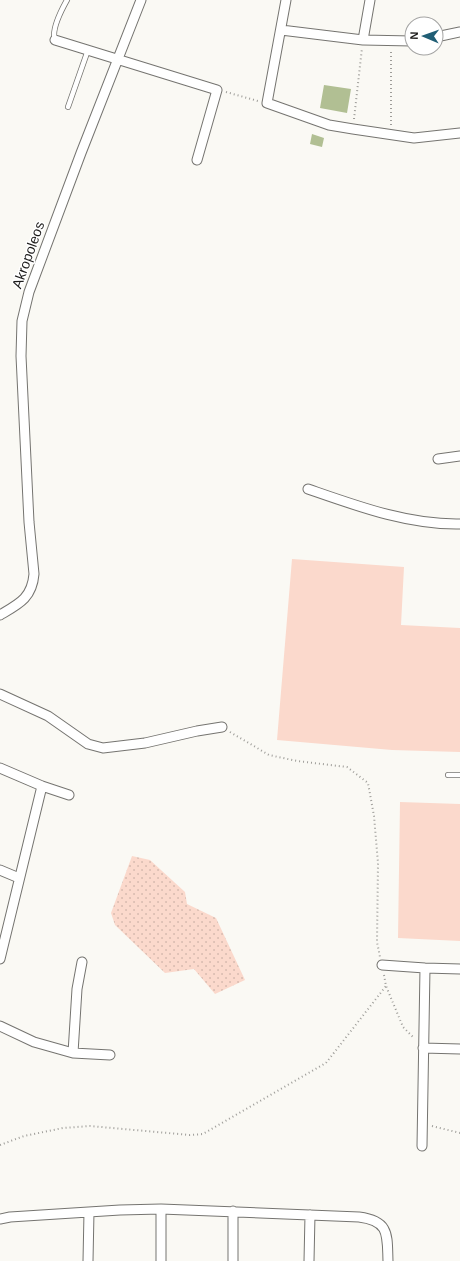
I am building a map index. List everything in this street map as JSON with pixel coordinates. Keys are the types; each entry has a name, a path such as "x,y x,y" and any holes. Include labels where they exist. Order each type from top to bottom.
{"street":[{"name":"Akropoleos","path":"0,615 28,595 34,582 28,514 21,356 21,336 25,307 35,274 141,0"},
{"path":"286,0 267,103 329,125 353,129 414,138 460,133"},
{"path":"363,40 370,0"},
{"path":"281,30 363,40 404,41"},
{"path":"444,35 460,32"},
{"path":"56,40 217,90 197,160"},
{"path":"438,460 460,456"},
{"path":"308,489 401,518 426,523 460,524"},
{"path":"0,694 48,716 88,744 103,748 145,743 197,731 222,728"},
{"path":"0,768 42,786 69,795"},
{"path":"0,959 42,786"},
{"path":"0,870 20,878"},
{"path":"73,1053 77,989 82,962"},
{"path":"382,965 460,969"},
{"path":"422,1146 425,968"},
{"path":"0,1026 34,1042 73,1053 110,1055"},
{"path":"423,1048 460,1049"},
{"path":"161,1209 161,1261"},
{"path":"0,1219 10,1217 89,1212 161,1209 359,1217 378,1222 385,1230 388,1261"},
{"path":"233,1211 233,1261"},
{"path":"88,1261 89,1212"},
{"path":"309,1261 310,1215"}],"lane":[{"path":"56,40 54,36 59,17 67,0"},
{"path":"68,107 88,50"},
{"path":"448,775 460,775"}],"path":[{"path":"353,129 363,40"},
{"path":"391,40 391,134"},
{"path":"217,90 267,103"},
{"path":"222,728 269,755 347,767 368,783 374,816 378,863 377,942 386,986 403,1027 423,1048"},
{"path":"0,1145 24,1136 63,1128 90,1126 190,1135 203,1134 326,1063 386,986"},
{"path":"422,1124 460,1133"}],"shaded area":[{"path":"292,559 404,567 401,625 460,628 460,752 392,750 277,740"},
{"path":"400,802 460,804 460,941 398,938"},
{"path":"132,856 150,860 185,892 187,904 216,918 245,980 215,994 194,969 165,973 115,925 111,913"}],"building":[{"path":"324,85 351,89 347,113 320,108"},
{"path":"312,134 324,138 322,147 310,144"}]}
